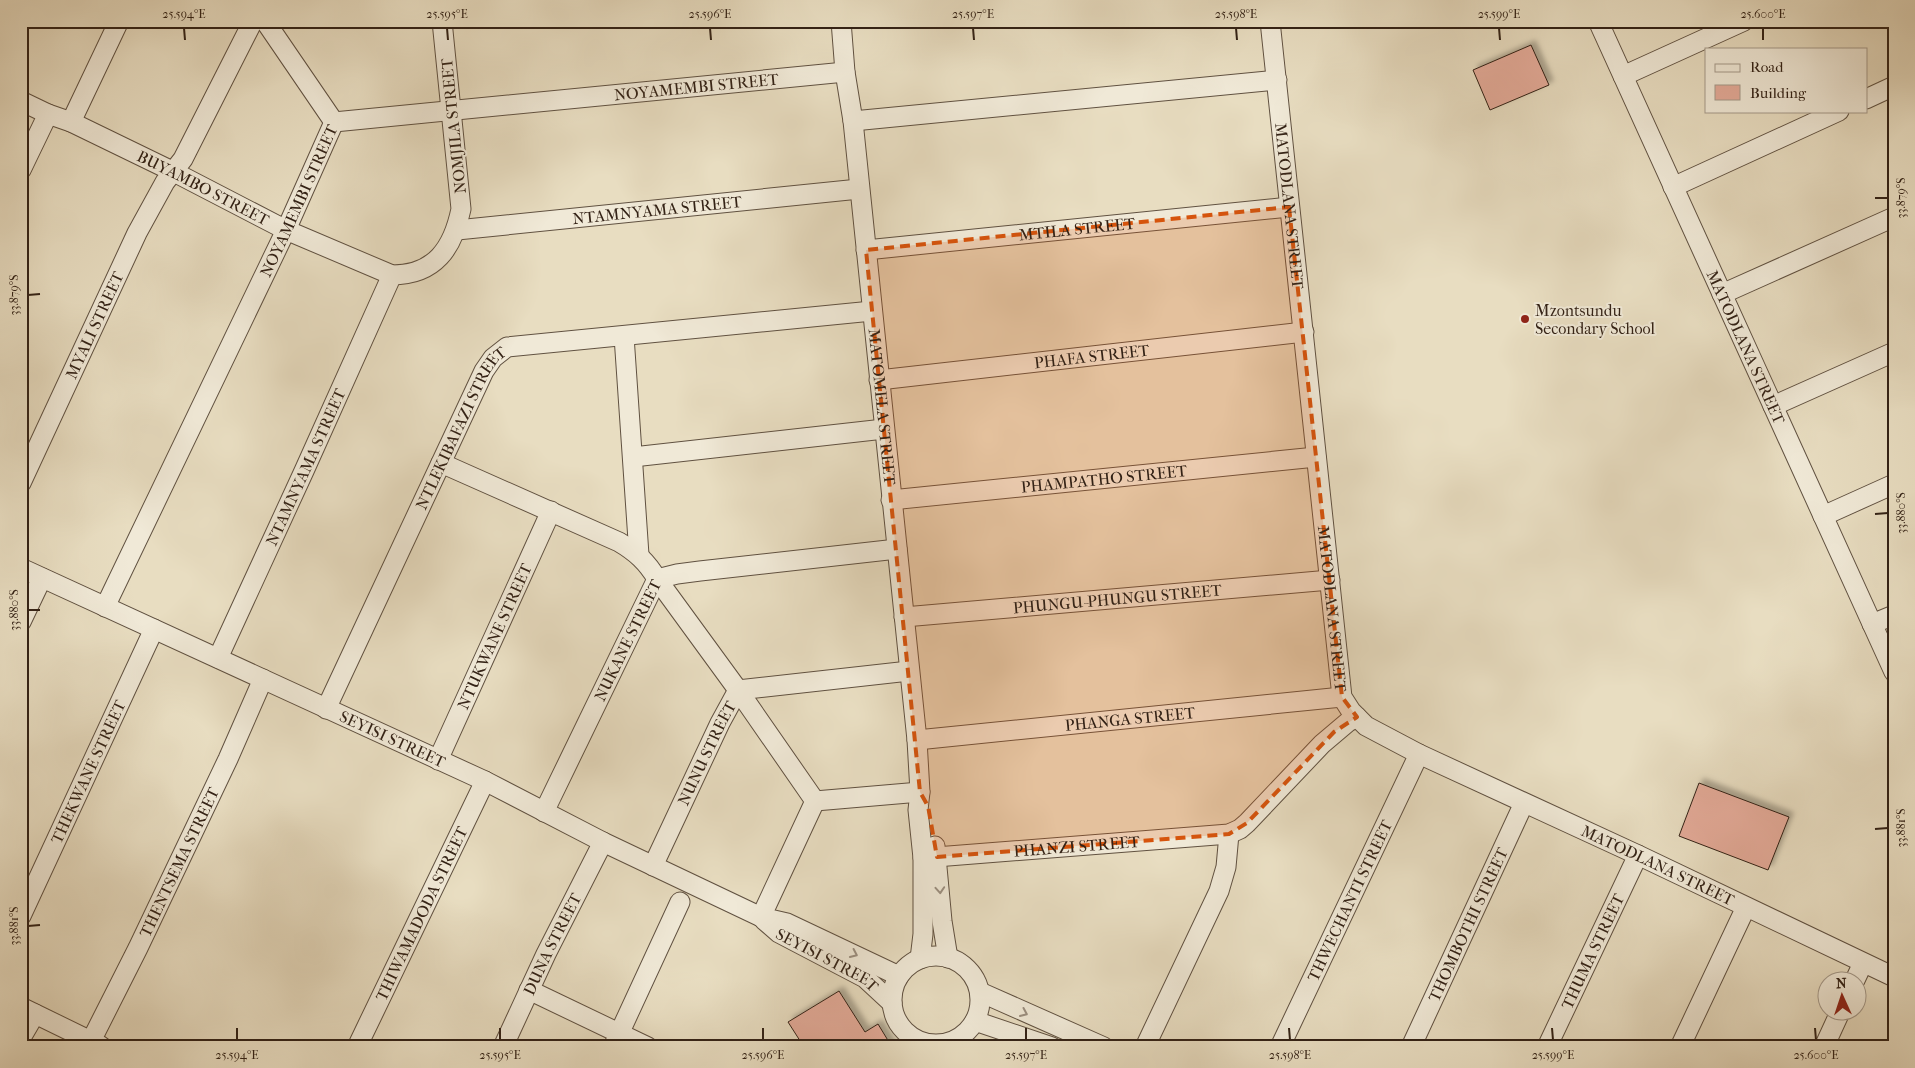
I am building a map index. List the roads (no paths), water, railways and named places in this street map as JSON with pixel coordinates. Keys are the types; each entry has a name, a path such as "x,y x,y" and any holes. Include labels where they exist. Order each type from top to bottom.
{"street":[{"path":"71,122 119,21"},
{"name":"MYALI STREET","path":"21,483 137,233 165,182 184,159 253,21"},
{"path":"265,21 334,122"},
{"name":"NOMJILA STREET","path":"442,21 461,209 457,230"},
{"name":"MATOMELA STREET","path":"841,21 917,740 920,792 928,806 930,858 920,959"},
{"name":"MATODLANA STREET","path":"1270,21 1342,697 1366,726 1381,735 1894,977"},
{"name":"MATODLANA STREET","path":"1598,21 1894,672"},
{"path":"1622,76 1744,21"},
{"name":"NOYAMEMBI STREET","path":"105,607 286,230 334,122 845,72"},
{"path":"853,121 1277,80"},
{"path":"1868,98 1894,86"},
{"name":"BUYAMBO STREET","path":"21,102 71,122 174,172 286,230 392,275 420,272 432,264 444,251 457,230"},
{"path":"1673,187 1837,112"},
{"path":"21,170 48,114"},
{"name":"NTAMNYAMA STREET","path":"457,230 859,189"},
{"name":"MTILA STREET","path":"866,250 1289,207"},
{"path":"1722,294 1894,217"},
{"name":"NTAMNYAMA STREET","path":"218,658 392,275"},
{"name":"NTLEKIBAFAZI STREET","path":"326,709 484,371 493,358 507,347 872,311"},
{"name":"PHAFA STREET","path":"879,380 1304,332"},
{"path":"624,336 639,555"},
{"path":"1773,406 1894,352"},
{"path":"633,457 884,429"},
{"name":"PHAMPATHO STREET","path":"891,500 1316,457"},
{"path":"441,463 619,542 639,555 646,562 738,690 824,800"},
{"path":"1823,516 1894,484"},
{"name":"NTUKWANE STREET","path":"438,760 551,511"},
{"name":"NUKANE STREET","path":"544,812 657,579 694,572 897,549"},
{"name":"SEYISI STREET","path":"21,568 485,781 602,842 761,917 788,922 899,976"},
{"path":"21,622 42,578"},
{"name":"PHUNGU-PHUNGU STREET","path":"904,617 1330,580"},
{"path":"1872,624 1894,615"},
{"name":"THEKWANE STREET","path":"21,916 154,629"},
{"name":"NUNU STREET","path":"653,866 713,738 738,690 909,671"},
{"name":"THENTSEMA STREET","path":"94,1045 228,759 263,679"},
{"name":"PHANGA STREET","path":"917,740 1342,697"},
{"name":"PHANZI STREET","path":"930,858 1229,834 1247,823 1334,732 1357,717"},
{"name":"THWECHANTI STREET","path":"1280,1047 1419,754"},
{"name":"THIWAMADODA STREET","path":"357,1047 485,781"},
{"path":"824,800 920,792"},
{"path":"761,917 824,800"},
{"name":"THOMBOTHI STREET","path":"1411,1047 1524,803"},
{"path":"1145,1047 1219,891 1226,867 1229,834"},
{"name":"DUNA STREET","path":"503,1047 602,842"},
{"name":"THUMA STREET","path":"1547,1047 1638,855"},
{"name":"MATOMELA STREET","path":"930,858 948,958"},
{"path":"616,1040 680,902"},
{"path":"1680,1047 1746,907"},
{"name":"SEYISI STREET","path":"761,917 779,933 865,978 892,1003"},
{"path":"934,956 948,958 965,967 972,974 980,992 979,1012 975,1021 967,1032 947,1045 922,1044 901,1027 895,1016 892,1003 893,989 899,976 908,966 920,959 934,956"},
{"path":"1860,970 1863,963"},
{"path":"529,990 616,1040 648,1047"},
{"path":"980,992 1104,1047"},
{"path":"21,1038 28,1010 94,1045"},
{"path":"1824,1047 1836,1020"},
{"path":"975,1021 1052,1047"}],"place":[{"name":"Mzontsundu Secondary School","path":"1525,319"}]}
